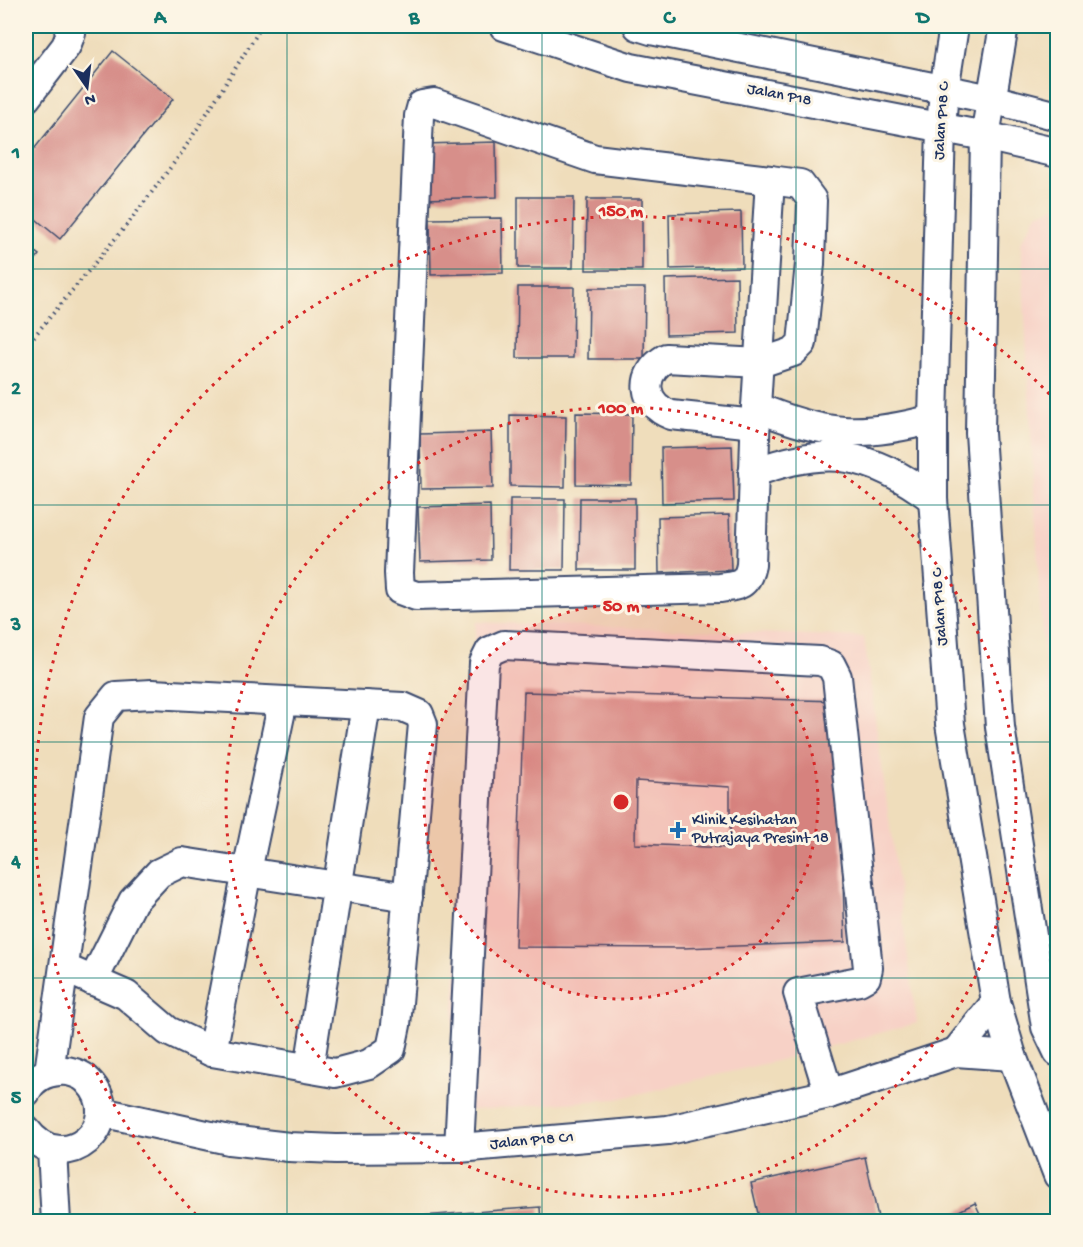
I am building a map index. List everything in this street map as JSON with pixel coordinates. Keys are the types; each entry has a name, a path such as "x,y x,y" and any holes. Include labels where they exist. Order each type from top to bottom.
{"street":[{"path":"26,98 66,46 71,33 68,26"},
{"name":"Jalan P18","path":"504,26 631,68 984,136 1058,153"},
{"path":"638,26 991,99 1058,116"},
{"name":"Jalan P18 C","path":"954,26 944,90 941,128 933,419 933,499 950,724 996,1002 1012,1056 1058,1175"},
{"path":"1004,26 984,136 980,433 1000,727 1046,1027 1058,1052"},
{"path":"770,180 760,363 755,416 751,565 749,575 743,583 731,587 416,596 400,590 418,128 419,111 422,105 434,103 595,159 770,180 800,184 812,200 810,264 802,344 793,352 760,363 666,358 652,368 647,384 651,401 656,407 671,415 755,416 834,431 862,432 898,428 933,419"},
{"path":"753,473 783,462 815,457 848,458 879,465 908,480 933,499"},
{"path":"459,1148 484,663 490,651 504,645 820,661 831,665 837,677 868,968 866,977 860,981 798,993 829,1094"},
{"path":"49,1072 99,717 116,696 152,694 403,707 418,714 423,724 396,1024 391,1049 369,1064 336,1072 212,1052 168,1031 126,995 64,968"},
{"path":"212,1052 283,700"},
{"path":"309,1068 366,705"},
{"path":"93,981 133,901 159,873 182,862 338,884 408,897"},
{"path":"956,1052 996,1002"},
{"name":"Jalan P18 C1","path":"102,1112 229,1140 289,1147 459,1148 668,1130 829,1094 956,1052 1012,1056"},
{"path":"26,1092 38,1077 49,1072 62,1070 75,1073 86,1078 95,1088 102,1112 91,1138 80,1146 66,1150 52,1150 41,1146 26,1130"},
{"path":"52,1150 56,1221"}],"path":[{"path":"26,346 130,221 183,151 262,26"}],"shaded area":[{"path":"1057,206 1057,765 1042,642 1021,242 1037,214"},
{"name":"Klinik Kesihatan Putrajaya Presint 18","path":"476,622 864,637 917,1023 776,1061 617,1099 448,1112"}],"building":[{"path":"113,51 173,99 60,239 26,211 26,159"},
{"path":"496,142 497,197 425,199 424,144"},
{"path":"518,197 574,197 573,268 518,268"},
{"path":"587,199 642,199 642,270 586,270"},
{"path":"741,212 742,267 670,269 669,214"},
{"path":"502,218 503,273 431,275 430,219"},
{"path":"26,245 39,255 26,272"},
{"path":"737,277 738,333 666,335 665,279"},
{"path":"518,287 574,287 573,358 517,358"},
{"path":"589,288 645,288 644,359 588,359"},
{"path":"576,413 632,414 631,485 576,484"},
{"path":"510,415 566,416 565,487 510,486"},
{"path":"491,432 493,488 421,489 420,434"},
{"path":"732,446 734,501 662,503 661,448"},
{"path":"580,498 635,498 635,570 579,570"},
{"path":"510,499 565,499 564,570 509,570"},
{"path":"490,505 491,560 420,562 418,507"},
{"path":"729,515 731,570 659,573 658,517"},
{"path":"524,692 837,701 845,942 683,948 515,947","holes":["636,781 730,787 730,848 635,844"]},
{"path":"865,1157 879,1222 760,1222 751,1183"},
{"path":"975,1203 984,1222 937,1222"},
{"path":"540,1207 541,1222 423,1222 423,1216"},
{"path":"224,1217 224,1222 183,1222 183,1220"}],"place":[{"name":"Klinik Kesihatan Putrajaya Presint 18","path":"678,830"}]}
